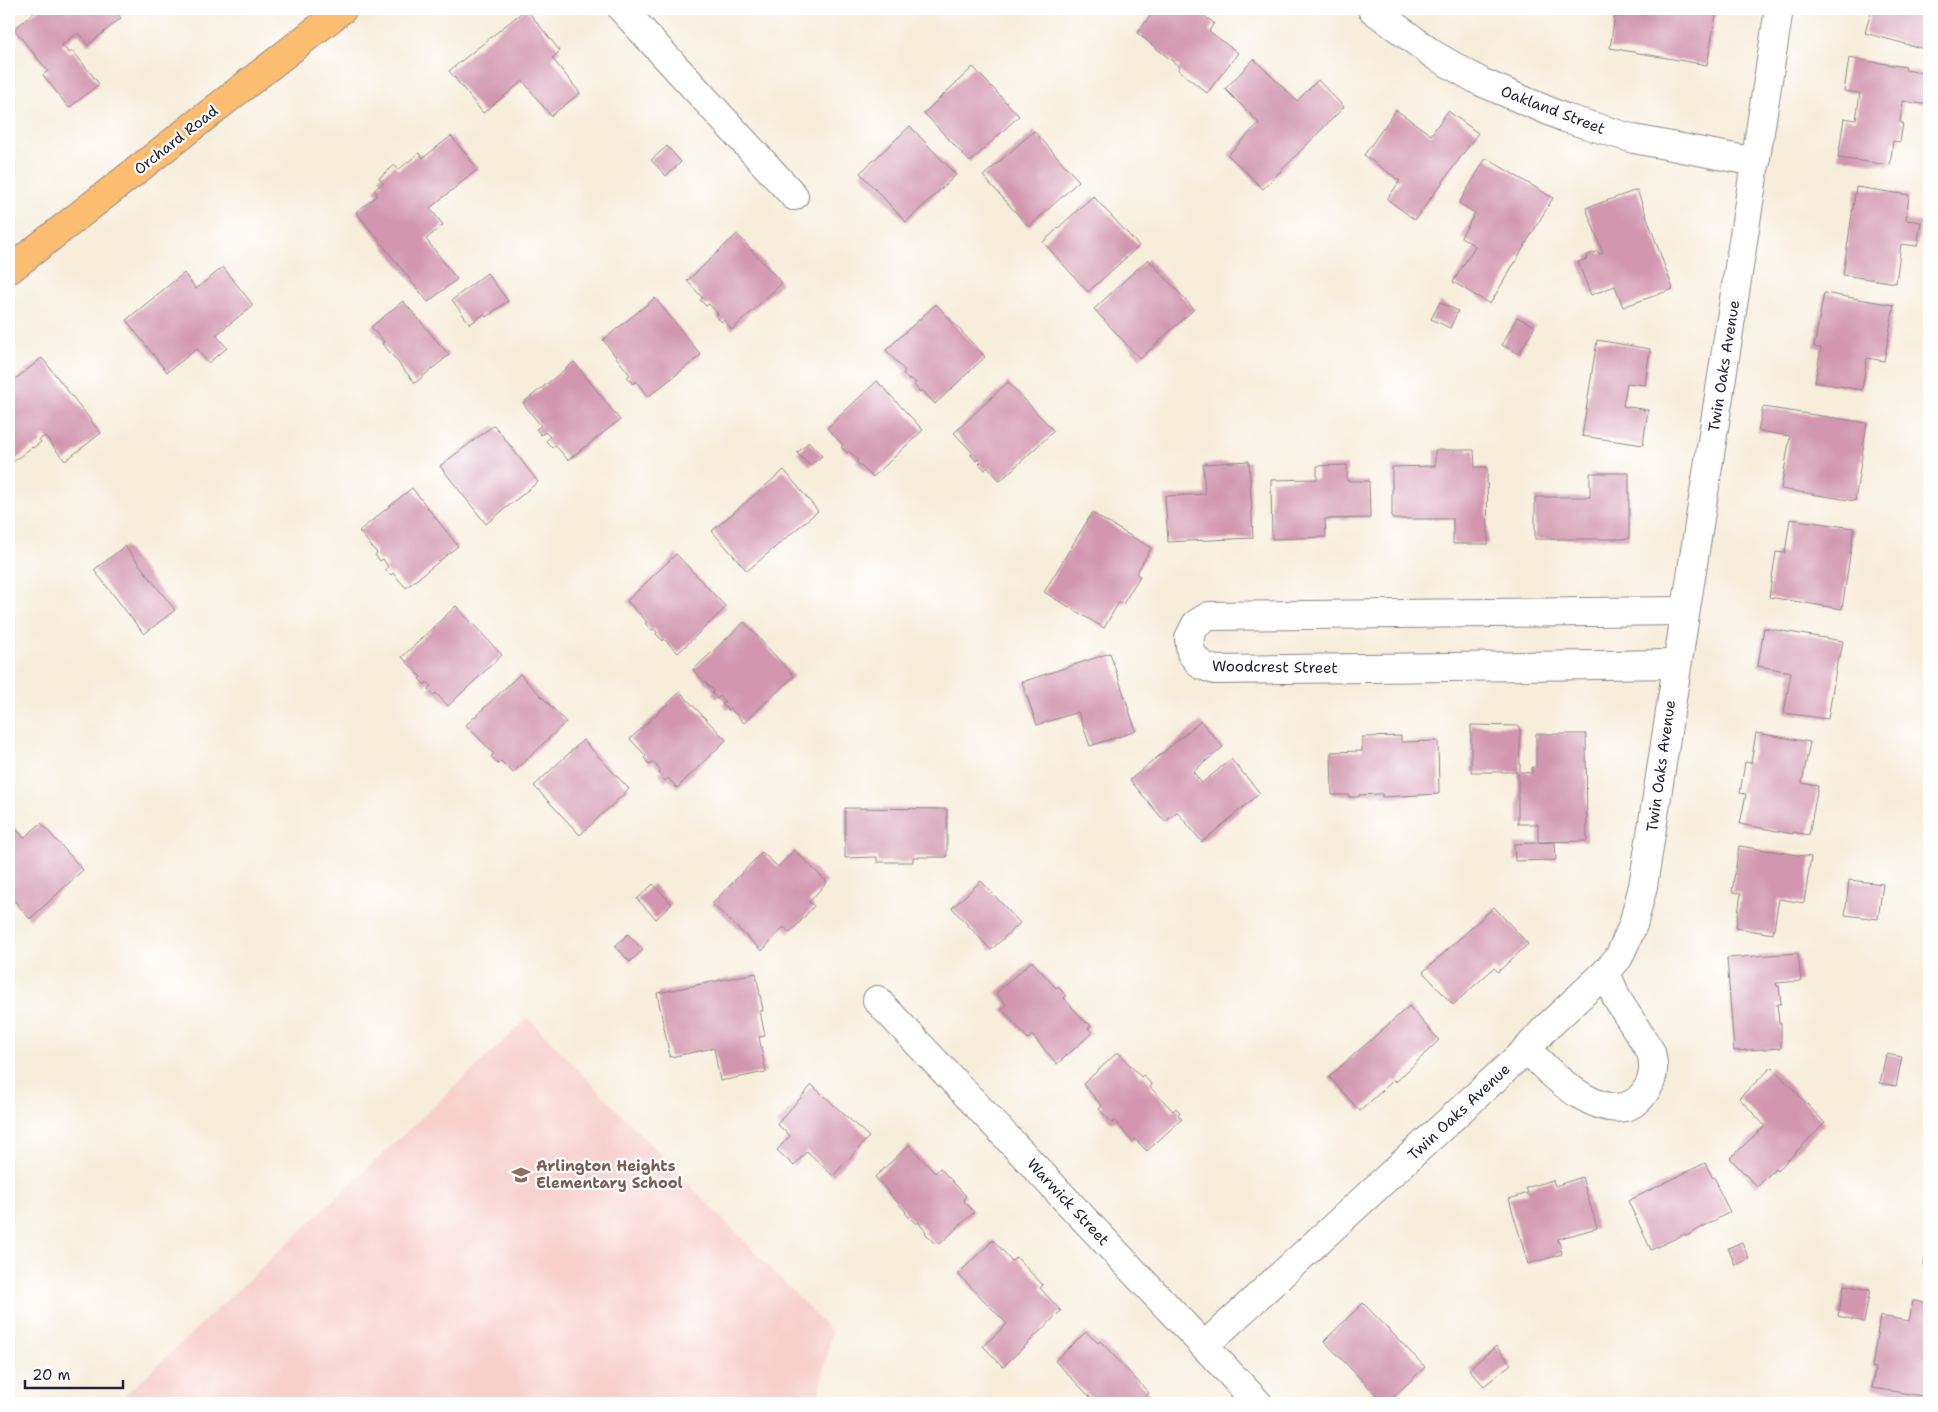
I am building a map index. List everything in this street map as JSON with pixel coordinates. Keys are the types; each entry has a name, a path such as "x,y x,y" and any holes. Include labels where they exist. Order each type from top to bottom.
{"main road":[{"name":"Orchard Road","path":"9,270 343,9"}],"street":[{"path":"622,9 794,196"},
{"name":"Oakland Street","path":"1372,9 1434,55 1480,82 1565,118 1634,139 1756,162"},
{"name":"Twin Oaks Avenue","path":"1204,1346 1527,1049 1545,1029 1606,972 1619,957 1633,925 1643,886 1779,9"},
{"name":"Woodcrest Street","path":"1676,664 1216,670 1201,665 1191,653 1189,638 1196,624 1209,616 1685,611"},
{"path":"1527,1049 1541,1064 1569,1087 1599,1105 1622,1108 1634,1103 1643,1095 1650,1085 1654,1072 1651,1052 1617,999 1606,972"},
{"name":"Warwick Street","path":"877,1000 1258,1403"}],"shaded area":[{"name":"Arlington Heights Elementary School","path":"528,1018 832,1332 817,1403 117,1403"}],"building":[{"path":"39,9 114,9 121,18 88,45 78,33 62,45 69,53 73,51 99,84 69,108 43,75 48,71 14,29"},
{"path":"526,9 560,51 552,58 580,93 551,116 523,81 483,113 449,71"},
{"path":"1156,9 1195,9 1214,23 1209,31 1238,53 1207,93 1178,70 1180,67 1137,33"},
{"path":"1616,9 1648,9 1669,12 1670,9 1717,9 1707,65 1610,48"},
{"path":"1865,9 1921,9 1929,11 1928,50 1865,33 1871,12 1865,11"},
{"path":"1849,58 1906,67 1905,70 1929,74 1929,105 1903,101 1900,122 1903,123 1900,142 1893,141 1890,165 1838,158 1844,118 1856,120 1860,93 1844,91"},
{"path":"1254,59 1297,101 1318,80 1344,107 1263,189 1228,155 1259,123 1225,89"},
{"path":"973,67 1019,116 970,162 924,113"},
{"path":"1396,110 1431,135 1448,111 1478,133 1415,220 1387,199 1400,181 1364,155"},
{"path":"910,126 956,175 906,222 860,173"},
{"path":"1034,131 1079,181 1029,227 983,176"},
{"path":"451,136 478,169 430,208 443,225 426,239 457,279 428,302 356,212 378,195 374,190 383,183 379,178 395,165 398,170 419,153 423,158"},
{"path":"667,146 681,162 666,176 651,160"},
{"path":"1486,158 1553,198 1490,304 1453,282 1475,246 1461,237 1475,213 1459,203"},
{"path":"1856,187 1909,195 1906,220 1921,222 1917,246 1901,244 1896,283 1843,275"},
{"path":"1637,190 1673,289 1623,307 1615,286 1591,295 1578,262 1587,259 1586,256 1598,251 1599,254 1603,253 1586,208"},
{"path":"1093,196 1139,246 1088,292 1043,242"},
{"path":"737,234 782,283 732,330 724,320 722,322 716,316 718,314 709,304 706,306 700,300 703,298 687,281"},
{"path":"1148,259 1194,309 1140,359 1094,309"},
{"path":"223,267 253,305 216,335 227,348 208,363 197,349 167,372 126,320 184,273 196,289"},
{"path":"487,273 508,301 486,317 484,314 470,324 452,300"},
{"path":"1824,293 1894,305 1884,361 1867,358 1862,390 1815,382 1821,348 1814,347"},
{"path":"655,298 701,355 648,397 636,381 633,384 627,377 630,375 603,340"},
{"path":"403,301 449,355 415,383 371,327"},
{"path":"1440,302 1458,311 1450,328 1431,319"},
{"path":"936,304 985,357 935,404 922,390 920,392 914,385 916,383 911,379 909,380 903,373 905,371 886,350"},
{"path":"1517,317 1535,326 1519,354 1502,345"},
{"path":"1597,340 1650,349 1645,385 1627,383 1623,406 1648,410 1643,445 1582,436"},
{"path":"42,358 101,433 65,461 45,436 39,440 41,442 9,465 9,384"},
{"path":"574,362 620,420 568,460 555,445 552,448 546,441 550,437 545,432 541,435 536,429 541,426 523,403"},
{"path":"877,381 923,430 873,477 856,462 858,460 849,451 847,453 841,447 843,445 827,428"},
{"path":"1008,382 1054,431 1000,481 988,467 985,470 979,464 981,462 978,459 976,461 971,455 973,453 954,433"},
{"path":"1763,407 1867,423 1855,501 1781,489 1790,436 1758,431"},
{"path":"494,425 538,482 486,524 440,466"},
{"path":"809,442 822,456 810,466 797,453"},
{"path":"1435,450 1474,450 1475,467 1487,467 1488,544 1453,544 1453,519 1392,519 1392,467 1435,466"},
{"path":"1249,461 1253,538 1168,542 1165,496 1205,494 1203,464"},
{"path":"1347,465 1347,481 1369,481 1370,518 1325,519 1326,537 1272,539 1271,480 1317,479 1317,466"},
{"path":"784,470 818,511 747,571 712,531"},
{"path":"1590,473 1629,473 1629,539 1535,539 1535,497 1590,497"},
{"path":"412,488 458,546 406,588 393,573 391,575 385,569 388,567 383,559 380,561 375,555 377,553 359,531"},
{"path":"1092,513 1151,548 1136,574 1140,576 1123,604 1119,602 1104,628 1044,592"},
{"path":"1790,519 1854,528 1842,609 1769,597 1776,552 1785,553"},
{"path":"125,546 175,610 144,634 94,570"},
{"path":"676,554 726,607 678,653 656,634 657,632 654,629 651,630 645,623 647,622 627,601"},
{"path":"456,606 502,655 448,706 436,693 434,695 428,689 431,686 427,682 425,685 419,679 421,677 402,657"},
{"path":"744,622 794,676 744,723 730,708 728,710 722,704 725,702 720,696 717,699 712,693 714,691 693,670"},
{"path":"1764,628 1843,641 1840,657 1838,657 1828,719 1784,713 1791,672 1758,666"},
{"path":"1110,653 1136,731 1090,746 1078,712 1037,725 1022,682"},
{"path":"520,674 566,722 513,773 501,761 498,764 491,756 494,754 466,725"},
{"path":"680,692 726,740 677,788 668,778 665,781 659,773 661,771 653,762 650,765 644,758 646,756 630,739"},
{"path":"1201,721 1223,747 1193,772 1202,783 1231,759 1260,793 1202,842 1177,812 1165,822 1130,780"},
{"path":"1471,725 1520,726 1520,772 1532,773 1532,767 1536,767 1536,734 1586,734 1587,841 1538,842 1538,824 1518,824 1518,772 1471,772"},
{"path":"1756,733 1810,742 1802,783 1818,786 1809,835 1793,832 1793,834 1740,824 1746,794 1740,793 1745,762 1751,763"},
{"path":"1401,736 1401,742 1438,741 1439,794 1382,797 1382,794 1359,795 1359,797 1332,795 1331,752 1362,751 1362,737"},
{"path":"583,740 629,789 580,835 534,786"},
{"path":"845,808 947,809 947,857 913,857 913,862 877,862 877,857 845,858"},
{"path":"9,821 24,838 41,823 83,870 30,919 9,895"},
{"path":"1927,839 1929,840 1929,858 1924,857"},
{"path":"1555,842 1556,860 1515,861 1514,844"},
{"path":"1739,846 1811,857 1804,903 1779,899 1773,934 1736,928 1741,893 1732,892"},
{"path":"794,850 827,882 809,902 814,906 790,933 784,927 762,951 712,904 762,852 778,867"},
{"path":"1849,880 1883,884 1878,919 1845,915"},
{"path":"981,881 1020,923 991,950 952,908"},
{"path":"653,884 672,904 656,919 637,899"},
{"path":"1494,907 1528,944 1498,972 1494,968 1453,1005 1423,972"},
{"path":"628,934 643,950 630,962 615,946"},
{"path":"1798,953 1801,981 1776,983 1779,986 1781,1004 1777,1004 1779,1023 1781,1023 1781,1048 1734,1051 1727,958"},
{"path":"1032,961 1056,988 1058,986 1066,996 1064,998 1086,1023 1091,1026 1088,1028 1092,1033 1057,1064 1032,1035 1028,1039 1002,1009 1006,1004 996,993"},
{"path":"756,973 763,1011 760,1011 765,1036 759,1037 766,1072 720,1081 714,1048 670,1057 657,993"},
{"path":"1409,1006 1439,1040 1396,1082 1394,1080 1360,1111 1329,1077"},
{"path":"1118,1052 1141,1077 1143,1075 1152,1085 1150,1087 1173,1111 1176,1108 1180,1112 1178,1115 1182,1119 1147,1151 1135,1139 1132,1142 1115,1121 1112,1123 1099,1109 1102,1106 1083,1084"},
{"path":"1886,1054 1902,1057 1896,1086 1880,1083"},
{"path":"1772,1067 1825,1123 1777,1171 1775,1169 1757,1187 1730,1158 1765,1126 1739,1098"},
{"path":"812,1085 869,1137 833,1176 807,1151 794,1166 777,1150 790,1136 777,1124"},
{"path":"909,1145 935,1173 940,1168 966,1196 963,1200 974,1212 940,1244 937,1242 935,1244 918,1222 916,1224 905,1213 875,1177"},
{"path":"1705,1163 1714,1177 1730,1212 1686,1236 1685,1234 1651,1250 1628,1201"},
{"path":"1582,1177 1597,1228 1558,1239 1562,1254 1528,1264 1509,1199 1528,1193 1526,1188 1553,1180 1555,1186"},
{"path":"993,1240 1012,1261 1016,1257 1043,1285 1040,1288 1061,1311 1003,1367 983,1346 1007,1324 958,1274"},
{"path":"1742,1242 1749,1259 1735,1265 1728,1248"},
{"path":"1929,1242 1929,1266 1924,1265"},
{"path":"1844,1285 1870,1290 1864,1322 1838,1316"},
{"path":"1913,1301 1929,1303 1929,1397 1872,1388 1875,1368 1872,1367 1880,1316 1909,1321"},
{"path":"1363,1303 1425,1367 1387,1403 1384,1403 1324,1341"},
{"path":"1086,1332 1098,1343 1100,1341 1149,1393 1139,1403 1096,1403 1055,1361"},
{"path":"1496,1346 1511,1364 1484,1386 1469,1369"}],"place":[{"name":"Arlington Heights Elementary School","path":"521,1175"}]}
